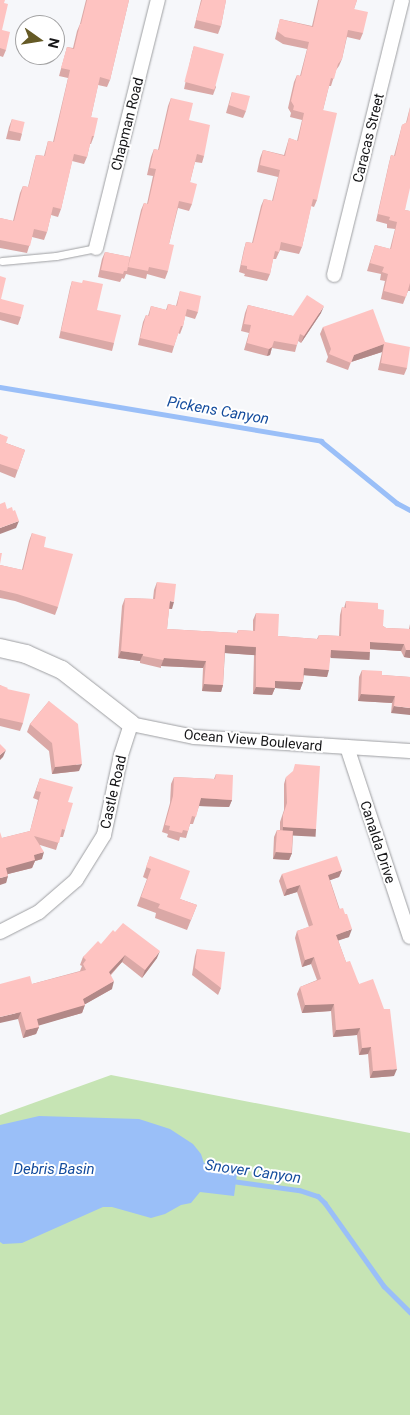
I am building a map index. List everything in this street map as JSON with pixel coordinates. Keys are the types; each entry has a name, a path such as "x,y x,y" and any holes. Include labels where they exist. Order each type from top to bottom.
{"street":[{"name":"Chapman Road","path":"96,248 158,0"},
{"name":"Caracas Street","path":"334,275 402,0"},
{"name":"Ocean View Boulevard","path":"0,648 26,654 62,670 131,724 194,737 410,751"},
{"name":"Castle Road","path":"0,932 39,912 76,880 104,835 121,755 131,724"},
{"name":"Canalda Drive","path":"347,747 410,936"}],"lane":[{"path":"2,261 56,256 96,248"}],"green space":[{"path":"111,1075 410,1133 410,1415 0,1415 0,1115"}],"water":[{"name":"Debris Basin","path":"39,1116 139,1119 170,1129 193,1144 201,1154 204,1163 238,1167 234,1196 200,1192 191,1203 181,1205 165,1214 151,1218 112,1207 103,1207 22,1243 3,1244 0,1242 0,1125"}],"building":[{"path":"0,0 5,0 4,3 8,4 2,30 10,32 6,50 0,48"},
{"path":"87,0 129,0 110,80 100,77 91,117 98,118 94,136 92,136 87,157 74,154 61,209 53,207 47,232 34,229 30,246 0,240 0,218 14,221 23,186 28,187 29,185 36,155 45,156 48,141 54,142 70,70 61,68 62,65 65,65 67,47 74,49"},
{"path":"202,0 226,0 221,26 196,20"},
{"path":"319,0 357,0 354,9 368,12 363,33 348,30 342,59 338,64 334,79 331,78 323,110 337,113 317,200 313,199 302,247 281,242 279,252 275,251 270,274 247,269 247,266 241,265 246,242 253,243 264,199 273,201 280,170 260,165 263,150 285,156 289,138 298,141 304,113 293,110 294,106 291,101 297,75 301,76 309,42 285,37 277,31 280,19 313,27"},
{"path":"194,46 224,54 214,90 184,82"},
{"path":"232,92 250,96 246,111 229,105"},
{"path":"171,98 193,103 189,120 210,125 204,156 197,154 190,182 197,184 192,204 179,201 169,244 174,245 168,271 149,267 148,271 128,267 144,203 148,204 156,169 150,168 154,149 159,150"},
{"path":"410,108 410,188 405,210 410,211 410,283 406,297 384,291 388,274 382,272 384,267 370,263 375,245 391,249 397,222 389,220 390,217 378,214 391,155 395,156 402,125 407,122"},
{"path":"12,119 25,122 22,134 9,131"},
{"path":"105,252 130,257 127,271 124,271 123,274 101,270"},
{"path":"0,276 6,278 1,299 24,305 21,317 0,312"},
{"path":"83,280 103,284 97,310 121,315 114,343 61,331 72,281 82,283"},
{"path":"180,291 201,296 198,312 187,309 183,326 181,326 174,346 140,338 146,315 149,316 151,306 167,310 168,304 177,306"},
{"path":"307,295 324,306 304,336 300,334 297,345 274,341 269,349 247,343 251,325 244,324 248,305 293,316"},
{"path":"373,309 385,342 410,347 407,368 381,363 384,344 354,355 351,363 329,354 331,349 323,327"},
{"path":"0,434 8,437 6,443 25,450 18,470 0,464"},
{"path":"5,502 7,509 12,507 13,511 15,510 19,521 0,528 0,504"},
{"path":"32,533 46,537 44,547 73,554 58,607 0,590 0,565 23,570"},
{"path":"157,582 176,584 174,602 170,601 167,629 238,633 238,630 255,631 256,613 279,614 278,636 318,639 319,635 341,636 342,607 346,608 346,601 378,603 378,609 384,610 383,626 386,628 410,629 410,650 406,650 404,644 370,642 370,652 331,650 329,670 304,668 303,682 275,681 275,688 256,687 256,647 225,645 223,685 204,684 206,661 164,658 163,660 143,656 143,654 121,651 125,598 155,599"},
{"path":"362,670 382,671 382,675 410,677 410,708 394,706 395,696 361,694"},
{"path":"0,685 7,689 30,694 23,723 0,718"},
{"path":"49,701 78,724 82,764 55,767 52,743 30,724"},
{"path":"0,744 6,750 0,755"},
{"path":"295,764 320,766 316,829 283,827 283,815 287,803 286,777 293,771"},
{"path":"216,774 233,775 232,800 201,798 196,817 192,816 188,831 183,830 182,833 169,830 170,826 165,825 173,796 174,777 215,779"},
{"path":"40,778 73,787 68,802 73,803 65,830 62,829 59,843 34,836 44,852 34,855 35,860 6,868 8,876 0,878 0,832 2,838 30,831 41,792 36,791"},
{"path":"277,830 293,831 291,853 275,852"},
{"path":"150,856 190,871 180,899 197,905 191,920 158,908 160,904 141,897 151,869 146,867"},
{"path":"337,856 342,870 328,875 339,909 343,908 345,914 347,914 352,929 336,935 346,962 350,961 359,984 373,979 384,1009 390,1009 397,1069 373,1071 371,1047 362,1048 360,1028 336,1030 334,1004 305,1005 300,987 321,979 314,957 305,960 297,931 313,925 300,885 287,889 282,874"},
{"path":"123,923 160,951 145,970 125,955 109,972 114,981 83,999 85,1005 37,1019 39,1027 26,1030 21,1012 0,1017 0,984 30,976 32,984 86,970 83,964 86,960 83,957 98,941 101,944 113,930 115,932"},
{"path":"197,949 225,952 221,988 195,968"}],"waterway":[{"name":"Pickens Canyon","path":"0,387 321,441 397,503 410,510"},
{"name":"Snover Canyon","path":"232,1181 299,1190 318,1196 325,1203 384,1286 410,1312"}]}
